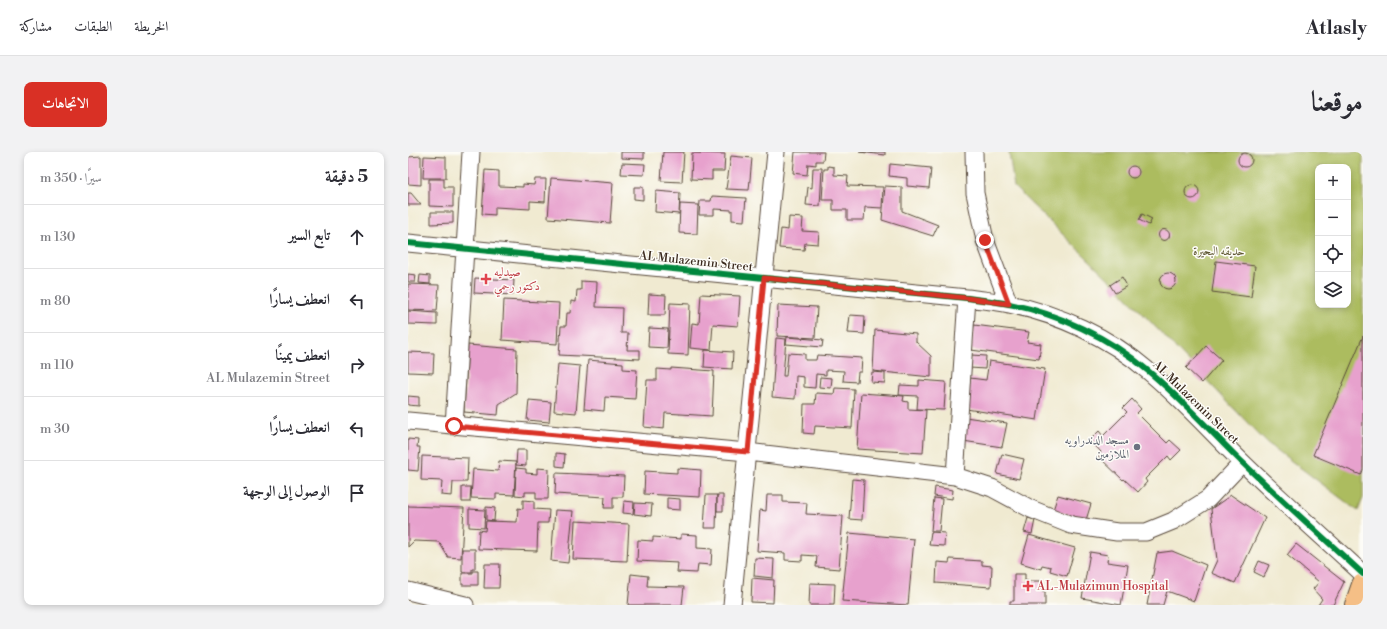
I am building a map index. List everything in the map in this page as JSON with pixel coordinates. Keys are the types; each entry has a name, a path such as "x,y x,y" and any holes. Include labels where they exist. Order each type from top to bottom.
{"main road":[{"path":"1356,605 1363,585"}],"street":[{"path":"454,426 471,152"},
{"path":"732,605 776,152"},
{"path":"974,152 975,192 985,240 1009,304"},
{"name":"AL Mulazemin Street","path":"408,243 466,250 967,298 1009,304 1043,313 1079,327 1117,348 1146,369 1172,392 1242,463 1363,574"},
{"path":"955,476 967,298"},
{"path":"408,421 748,452 955,476 992,488 1031,509 1071,525 1117,532 1146,532 1173,521 1208,499 1242,463"},
{"path":"408,591 465,605"}],"green space":[{"name":"حديقه البحيرة","path":"1009,152 1363,152 1363,498 1358,511 1266,442 1119,289 1014,187"}],"building":[{"path":"621,152 644,152 644,159 621,158"},
{"path":"663,152 684,152 682,182 661,181"},
{"path":"795,152 824,152 823,161 816,161 816,165 808,164 807,175 793,173"},
{"path":"859,152 885,152 885,155"},
{"path":"692,153 725,154 724,171 712,171 712,180 691,179"},
{"path":"1245,153 1250,155 1252,160 1250,165 1245,167 1240,165 1238,160 1240,155"},
{"path":"421,156 421,185 408,184 408,157"},
{"path":"424,156 446,157 446,178 423,178"},
{"path":"731,156 752,158 749,190 726,189"},
{"path":"622,163 645,164 644,175 621,174"},
{"path":"890,164 931,168 929,188 907,186 907,178 889,176"},
{"path":"828,166 834,167 834,175 848,176 847,186 883,187 882,208 865,207 864,220 847,220 847,210 833,210 833,200 822,200 824,169 828,169"},
{"path":"1135,166 1138,167 1138,177 1131,178 1128,177 1127,170 1128,167"},
{"path":"813,168 822,168 820,206 806,205 808,187 812,188"},
{"path":"485,170 499,171 499,186 523,187 523,184 534,185 535,179 546,179 545,202 530,201 530,209 495,207 495,215 482,214"},
{"path":"551,178 613,183 610,223 548,218"},
{"path":"429,179 444,179 444,187 453,187 453,207 429,206"},
{"path":"1189,185 1195,185 1199,189 1199,195 1195,199 1189,199 1185,195 1185,189"},
{"path":"885,186 902,187 902,211 938,225 933,236 882,220"},
{"path":"634,187 643,187 643,200 634,199"},
{"path":"656,191 680,193 679,214 655,212"},
{"path":"408,193 411,193 421,205 408,205"},
{"path":"712,196 746,198 744,221 732,220 732,210 714,209 714,215 699,215 700,201 711,201"},
{"path":"680,204 698,205 697,234 679,233"},
{"path":"431,212 453,212 453,223 431,224"},
{"path":"1142,214 1152,219 1149,225 1139,220"},
{"path":"789,217 803,218 802,231 819,232 818,244 805,243 804,250 779,248 781,229 788,230"},
{"path":"1162,230 1166,230 1168,231 1168,239 1162,240 1159,237 1159,233"},
{"path":"1216,261 1255,266 1251,297 1212,292"},
{"path":"1168,273 1175,278 1176,281 1171,288 1168,289 1161,284 1160,281 1165,274"},
{"path":"408,274 416,275 415,282 408,282"},
{"path":"420,275 430,276 430,284 419,283"},
{"path":"1122,277 1127,286 1115,293 1110,285"},
{"path":"475,278 514,280 513,295 474,293"},
{"path":"581,281 597,282 596,307 622,308 621,333 628,333 627,350 640,350 640,359 559,355 561,326 566,326 567,313 570,313 571,301 576,302 577,290 581,290"},
{"path":"408,284 439,285 437,311 408,310"},
{"path":"649,294 666,295 665,315 648,315"},
{"path":"701,294 740,296 738,326 713,324 711,350 690,348 692,323 699,324"},
{"path":"504,300 559,303 557,344 502,340"},
{"path":"670,303 690,304 688,355 668,354"},
{"path":"778,305 817,307 815,338 777,336"},
{"path":"408,311 437,313 437,325 408,324"},
{"path":"850,315 865,316 864,334 848,333"},
{"path":"974,325 1029,332 1027,342 1041,344 1039,359 971,350"},
{"path":"649,328 668,329 667,348 648,347"},
{"path":"875,330 916,334 916,342 931,356 931,377 873,371"},
{"path":"1363,336 1363,470 1361,475 1313,455"},
{"path":"787,337 823,340 822,347 786,344"},
{"path":"776,338 786,339 783,376 786,376 788,353 805,354 805,360 816,360 817,355 862,358 861,372 858,372 857,382 843,381 844,371 826,370 826,375 816,374 815,388 804,387 804,377 796,376 795,399 772,397"},
{"path":"468,345 517,349 516,393 499,404 498,415 464,412"},
{"path":"1206,346 1222,360 1202,383 1186,368"},
{"path":"705,350 733,352 732,369 704,367"},
{"path":"408,352 434,353 433,373 408,372"},
{"path":"971,355 986,356 985,369 970,368"},
{"path":"588,360 623,363 623,369 637,370 635,399 605,397 604,411 584,409"},
{"path":"989,361 1045,369 1037,420 966,409 970,378 986,380"},
{"path":"558,364 580,366 576,413 554,411"},
{"path":"671,368 714,371 712,416 665,413 664,429 644,427 647,380 657,380 657,369 671,370"},
{"path":"872,372 885,373 885,383 871,382"},
{"path":"820,377 832,378 831,388 819,387"},
{"path":"919,380 946,382 944,410 917,409 918,396 899,395 900,385 919,386"},
{"path":"835,388 854,389 852,428 815,426 814,434 803,433 804,404 815,404 816,393 834,394"},
{"path":"861,393 904,396 903,401 908,402 908,409 926,410 923,453 857,449"},
{"path":"408,396 419,397 419,406 408,405"},
{"name":"مسجد الدندراويه الملازمين","path":"1132,399 1141,409 1137,413 1167,443 1170,440 1181,450 1171,460 1168,456 1145,479 1147,482 1138,492 1098,456 1101,452 1090,440 1099,431 1103,436 1127,412 1123,408"},
{"path":"529,400 551,402 549,422 527,420"},
{"path":"965,417 1007,423 1002,447 963,441"},
{"path":"408,439 418,440 417,447 420,447 418,471 408,470"},
{"path":"517,450 526,450 526,466 516,465"},
{"path":"556,453 565,454 564,467 556,466"},
{"path":"1002,454 1024,459 1019,479 997,474"},
{"path":"422,456 468,458 467,482 453,482 452,496 441,495 442,481 421,480"},
{"path":"499,461 516,462 514,495 496,494 496,499 471,498 473,469 498,471"},
{"path":"516,468 526,469 526,473 537,474 537,468 549,469 548,499 536,499 536,492 525,492 525,496 515,495"},
{"path":"677,468 701,470 700,497 644,494 645,471 677,473"},
{"path":"556,473 624,476 623,497 613,497 613,508 604,508 605,497 555,494"},
{"path":"852,479 864,480 862,520 849,519"},
{"path":"462,487 471,487 470,502 462,502"},
{"path":"935,487 953,490 952,499 934,496"},
{"path":"706,495 717,495 716,528 704,528"},
{"path":"717,495 723,495 723,511 717,511"},
{"path":"767,495 783,495 783,502 807,503 806,514 843,516 839,569 816,567 817,556 802,555 802,561 785,560 785,553 757,551 760,510 766,511"},
{"path":"1058,495 1091,504 1086,520 1053,510"},
{"path":"1231,495 1265,518 1235,583 1211,573 1217,560 1211,509"},
{"path":"667,498 680,499 680,510 667,509"},
{"path":"934,498 942,499 939,531 931,531"},
{"path":"523,500 534,501 534,509 549,510 548,523 538,523 537,551 478,549 479,530 485,531 486,521 517,522 518,508 523,509"},
{"path":"624,501 634,502 633,514 623,513"},
{"path":"635,503 652,504 651,516 634,514"},
{"path":"408,506 464,508 461,558 448,557 439,542 414,541 408,547"},
{"path":"486,507 495,508 494,521 486,520"},
{"path":"469,509 485,510 484,528 469,527"},
{"path":"555,510 573,511 568,563 551,561"},
{"path":"1028,518 1035,520 1032,534 1024,532"},
{"path":"575,521 629,524 627,561 573,559"},
{"path":"931,532 945,533 944,546 929,545"},
{"path":"849,533 914,539 908,605 842,601"},
{"path":"681,534 697,535 697,548 712,549 711,565 698,564 697,573 677,572 678,563 637,561 638,540 653,541 653,537 681,539"},
{"path":"1029,535 1075,548 1067,576 1050,571 1051,567 1042,565 1041,569 1021,563"},
{"path":"1296,544 1344,582 1333,605 1318,605 1322,599 1313,589 1319,582 1287,555"},
{"path":"462,549 475,549 475,569 472,569 472,572 462,572"},
{"path":"1172,551 1206,565 1194,601 1167,591 1163,605 1147,605 1157,553"},
{"path":"1090,552 1108,555 1107,562 1128,565 1121,605 1082,598"},
{"path":"755,558 774,559 773,578 754,576"},
{"path":"950,559 982,561 982,565 992,566 991,587 936,583 937,562 949,563"},
{"path":"1259,561 1269,565 1264,577 1254,572"},
{"path":"485,564 500,564 499,588 484,588"},
{"path":"473,571 478,571 478,585 462,585 462,573 473,573"},
{"path":"631,574 648,576 647,586 684,587 682,605 628,605"},
{"name":"AL-Mulazimun Hospital","path":"1014,574 1025,574 1025,581 1041,581 1041,591 1045,591 1045,605 1010,605 1010,601 1014,601"},
{"path":"752,578 774,580 773,603 751,602"},
{"path":"810,583 835,584 834,605 809,605"}],"cycle path":[{"path":"408,243 967,298 1009,304 1046,314 1082,328 1100,337 1132,358 1147,370 1258,477 1363,574"}],"place":[{"name":"صيدليه دكتور رحمي","path":"486,279"},
{"name":"مسجد الدندراويه الملازمين","path":"1137,447"},
{"name":"AL-Mulazimun Hospital","path":"1028,586"}],"route":[{"path":"454,426 748,452 764,278 967,298 1009,304 985,240"}]}
